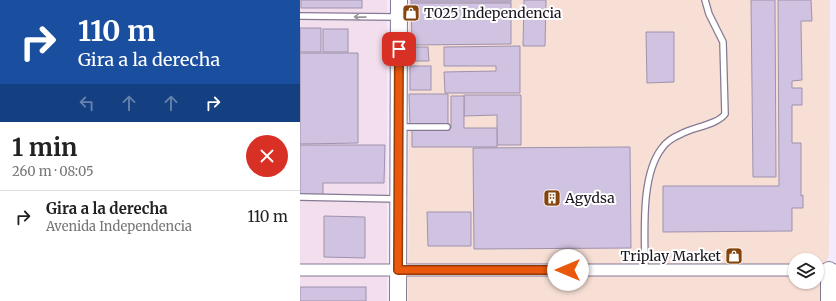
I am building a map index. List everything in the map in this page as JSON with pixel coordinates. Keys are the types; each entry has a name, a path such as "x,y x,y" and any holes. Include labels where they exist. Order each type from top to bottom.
{"main road":[{"path":"398,301 399,0"},
{"path":"827,270 829,301"}],"street":[{"path":"300,270 788,270"}],"lane":[{"path":"645,270 647,191 650,170 656,156 662,147 682,133 720,119 725,114 723,42 719,31 709,14 705,0"},
{"path":"300,16 399,17"},
{"path":"398,127 447,127"},
{"path":"300,198 398,199"}],"shaded area":[{"path":"300,0 387,0 387,301 300,301"},
{"path":"409,0 830,0 829,252 824,278 824,253 788,253 788,289 822,289 822,301 408,301"}],"building":[{"path":"301,0 362,0 362,8 301,8"},
{"path":"411,0 511,0 511,2 411,2"},
{"path":"524,0 546,0 545,46 523,46"},
{"path":"751,0 775,0 776,177 753,177"},
{"path":"778,0 811,0 812,21 801,21 802,80 792,81 792,88 802,88 802,105 792,105 792,143 801,143 801,196 803,195 803,208 792,208 792,231 663,232 663,186 779,186"},
{"path":"411,3 511,3 511,44 412,45"},
{"path":"300,28 321,28 321,52 300,52"},
{"path":"323,29 348,29 348,52 323,52"},
{"path":"646,32 674,32 674,82 647,83"},
{"path":"520,46 520,93 445,93 444,72 496,71 496,66 444,66 444,47"},
{"path":"410,47 428,47 429,61 411,61"},
{"path":"300,53 358,53 358,143 300,144"},
{"path":"410,66 431,66 431,90 410,90"},
{"path":"409,94 448,94 448,126 410,126"},
{"path":"464,95 521,95 521,145 497,145 497,115 464,116"},
{"path":"451,96 464,96 464,128 497,128 497,147 412,147 412,128 451,128"},
{"path":"300,145 385,145 384,183 323,183 323,195 300,195"},
{"name":"Agydsa","path":"630,147 631,248 474,249 473,148"},
{"path":"427,212 471,212 471,246 428,246"},
{"path":"324,216 365,217 365,258 324,257"},
{"path":"300,287 366,287 366,301 300,301"}],"place":[{"name":"T025 Independencia","path":"411,13"},
{"name":"Agydsa","path":"552,198"},
{"name":"Triplay Market","path":"734,256"}],"route":[{"path":"399,49 398,270 568,270"}]}
